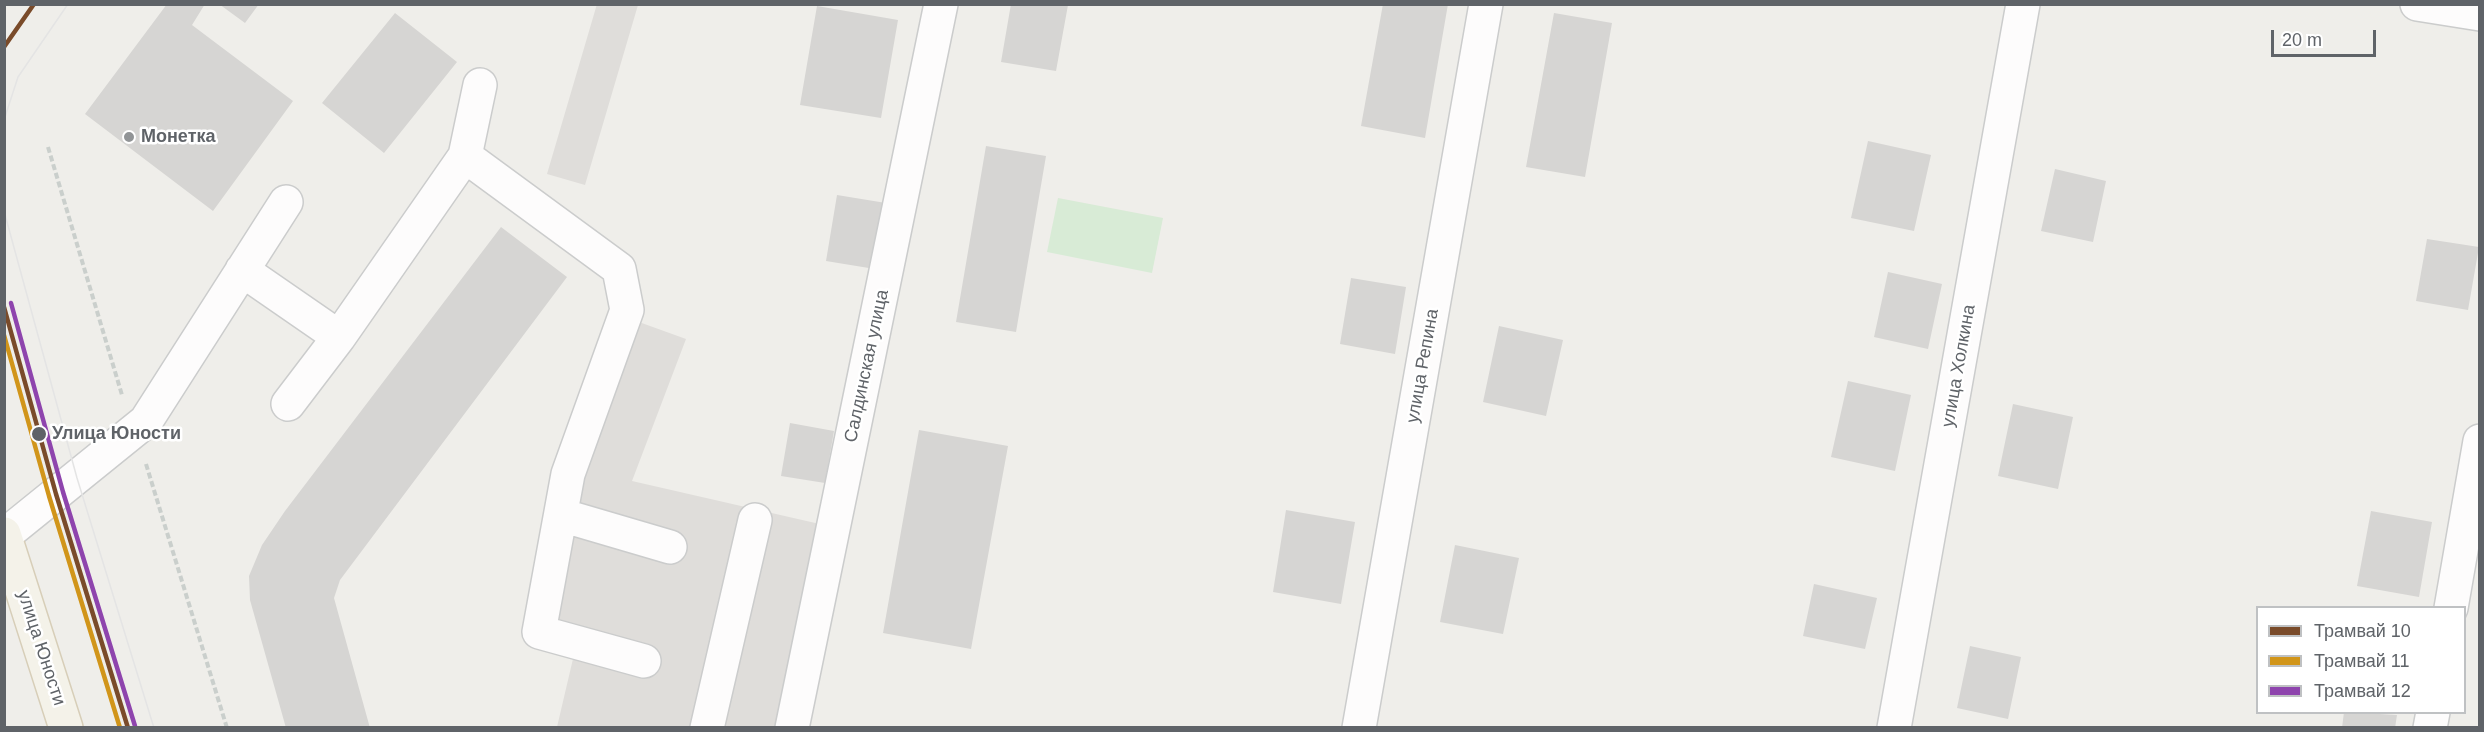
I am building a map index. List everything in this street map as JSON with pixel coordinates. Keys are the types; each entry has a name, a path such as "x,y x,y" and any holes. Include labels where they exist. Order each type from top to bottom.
{"main road":[{"name":"улица Юности","path":"5,534 66,728"}],"street":[{"name":"Салдинская улица","path":"792,728 941,4"},
{"name":"улица Репина","path":"1359,728 1486,4"},
{"name":"улица Холкина","path":"1894,728 2023,4"},
{"path":"2417,4 2480,14"},
{"path":"288,404 339,337 465,156 480,85"},
{"path":"465,156 619,269 627,310 568,474 539,633 644,661"},
{"path":"5,534 146,421 286,202"},
{"path":"242,270 339,337"},
{"path":"2451,606 2480,441"},
{"path":"561,515 670,547"},
{"path":"707,728 755,520"}],"shaded area":[{"path":"597,4 638,5 585,185 547,174"},
{"path":"639,322 686,339 632,481 824,525 775,727 557,727 580,629 555,624 581,486"}],"green space":[{"path":"1058,198 1163,218 1152,273 1047,252"}],"building":[{"path":"167,4 205,4 192,25 293,101 213,211 85,114"},
{"path":"219,4 259,4 245,23"},
{"path":"1011,4 1068,5 1056,71 1001,62"},
{"path":"1383,4 1448,4 1425,138 1361,126"},
{"path":"817,6 898,20 881,118 800,105"},
{"path":"395,13 457,62 384,153 322,103"},
{"path":"1554,13 1612,23 1585,177 1526,167"},
{"path":"1868,141 1931,155 1914,231 1851,218"},
{"path":"986,146 1046,156 1016,332 956,322"},
{"path":"2055,169 2106,181 2093,242 2041,231"},
{"path":"837,195 892,204 881,270 826,261"},
{"path":"501,227 567,277 340,580 334,598 370,728 286,728 250,600 249,576 262,545 285,511"},
{"path":"2427,239 2479,247 2468,310 2416,301"},
{"path":"1888,272 1942,284 1928,349 1874,337"},
{"path":"1351,278 1406,287 1395,354 1340,344"},
{"path":"1499,326 1563,340 1546,416 1483,402"},
{"path":"1848,381 1911,395 1895,471 1831,457"},
{"path":"2013,404 2073,417 2058,489 1998,476"},
{"path":"790,423 834,431 825,483 781,476"},
{"path":"919,430 1008,446 971,649 883,633"},
{"path":"1286,510 1355,522 1341,604 1273,592"},
{"path":"2371,511 2432,522 2419,597 2357,586"},
{"path":"1455,545 1519,558 1503,634 1440,622"},
{"path":"1814,584 1877,598 1865,649 1803,636"},
{"path":"1970,646 2021,657 2008,719 1957,708"},
{"path":"2344,714 2397,715 2395,728 2342,728"}],"tram line":[{"name":"10","path":"4,47 34,4"},
{"path":"4,120 18,77 68,4"},
{"path":"4,211 77,478 154,728"},
{"name":"12","path":"11,303 63,492 135,726"},
{"name":"10","path":"4,307 56,494 128,728"},
{"name":"11","path":"4,335 49,496 120,728"}],"place":[{"name":"Монетка","path":"129,137"},
{"name":"Улица Юности","path":"39,434"}]}
